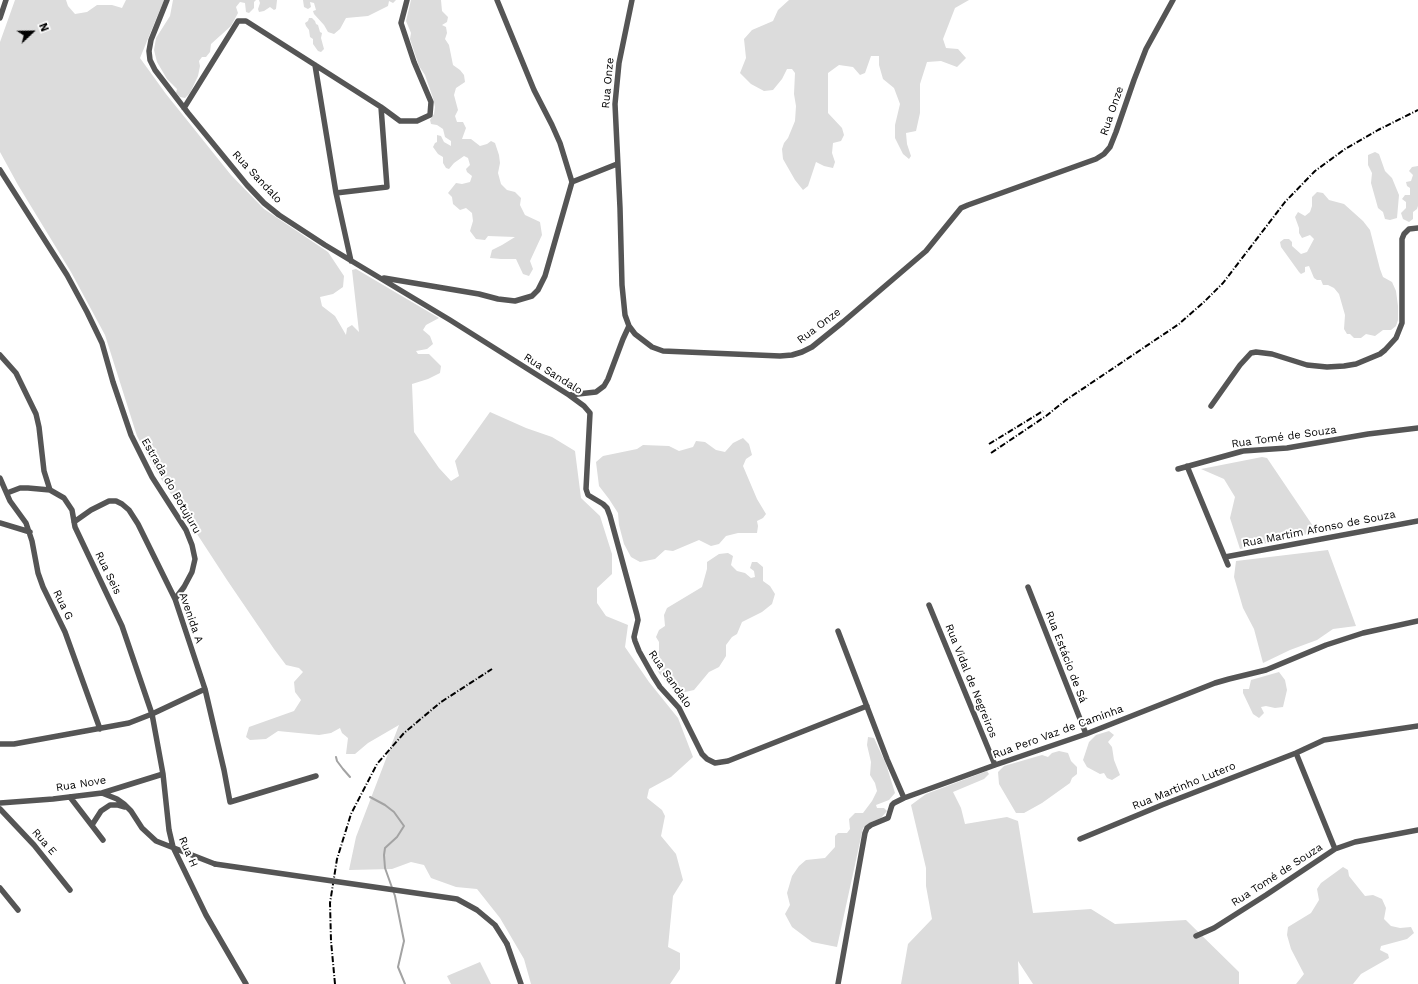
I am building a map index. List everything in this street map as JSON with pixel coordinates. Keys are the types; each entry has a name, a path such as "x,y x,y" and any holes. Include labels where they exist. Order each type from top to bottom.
{"street":[{"path":"0,18 6,0"},
{"name":"Rua Sandalo","path":"167,0 151,40 149,50 150,60 155,70 184,108 247,185 264,202 279,214 351,261 450,320 569,395 584,406 590,413 586,489 588,495 607,508 610,516 637,615 638,620 634,637 635,641 639,651 660,687 679,708 702,754 707,759 715,763 728,761 867,706"},
{"path":"184,108 238,22 246,21 381,107 400,121 417,121 430,116 431,102 414,62 401,24 406,0"},
{"path":"379,277 516,301 532,296 538,290 545,276 572,182 560,143 534,90 497,0"},
{"name":"Rua Onze","path":"632,0 619,63 615,104 623,305 629,326 635,334 652,347 663,351 780,356 797,354 812,347 913,263 935,241 961,208 1096,159 1104,154 1110,147 1146,49 1173,0"},
{"path":"315,65 336,193 351,261"},
{"path":"336,193 387,187 381,107"},
{"path":"572,182 617,164"},
{"name":"Estrada do Botujuru","path":"0,170 67,275 87,312 102,343 112,382 131,435 152,477 186,530 192,545 195,559 192,572 184,587 175,599"},
{"path":"1211,406 1236,369 1252,353 1272,354 1307,365 1327,366 1356,364 1380,354 1396,338 1402,324 1402,239 1404,234 1409,229 1418,228"},
{"path":"569,395 596,392 604,386 629,326"},
{"path":"0,355 16,373 36,414 44,471 50,490"},
{"name":"Rua Tomé de Souza","path":"1178,469 1243,451 1287,448 1368,434 1418,428"},
{"path":"1188,466 1228,565"},
{"name":"Rua G","path":"0,478 10,501 26,523 30,532 38,573 43,587 66,632 100,729"},
{"name":"Rua Seis","path":"7,493 20,488 50,490 64,498 69,504 72,510 78,536 122,626 152,714"},
{"name":"Avenida A","path":"74,522 91,510 109,501 116,501 129,510 138,524 175,599 205,689 230,802 316,776"},
{"name":"Rua Martim Afonso de Souza","path":"1225,557 1418,521"},
{"path":"0,523 30,532"},
{"name":"Rua Estácio de Sá","path":"1028,587 1086,734"},
{"name":"Rua Vidal de Negreiros","path":"929,605 995,765"},
{"name":"Rua Pero Vaz de Caminha","path":"838,984 865,833 867,828 871,825 888,818 892,805 904,798 1086,734 1229,678 1266,670 1341,640 1375,630 1418,621"},
{"path":"838,631 904,798"},
{"path":"0,744 14,744 128,723 152,714 205,689"},
{"name":"Rua H","path":"152,714 164,774 169,830 173,847 206,915 246,984"},
{"path":"1296,753 1324,740 1418,726"},
{"name":"Rua Tomé de Souza","path":"1196,936 1214,928 1335,849 1296,753"},
{"name":"Rua Martinho Lutero","path":"1080,839 1162,805 1296,753"},
{"name":"Rua Nove","path":"0,804 70,797 102,792 164,774"},
{"path":"102,792 117,799 127,807 149,836 156,841 215,864 457,899 477,910 495,925 507,944 521,984"},
{"path":"70,797 103,840"},
{"path":"92,825 101,811 110,805 118,804 127,807"},
{"name":"Rua E","path":"0,809 34,845 70,890"},
{"path":"1335,849 1355,842 1418,830"},
{"path":"0,888 18,910"}],"shaded area":[{"path":"15,0 66,0 68,6 75,14 87,12 97,5 112,5 122,8 126,0 164,0 140,58 166,94 231,175 264,209 328,252 344,276 343,287 333,294 320,297 322,306 335,316 346,335 347,328 352,325 359,332 352,270 356,269 439,318 426,325 423,330 430,336 433,344 427,349 416,351 418,354 429,354 441,366 440,373 412,384 414,432 439,468 451,481 459,476 455,461 490,412 526,428 552,437 575,451 581,498 600,516 612,554 612,574 597,588 597,603 606,616 628,625 625,647 649,682 678,718 693,757 671,777 649,789 647,798 662,810 665,816 661,836 676,854 683,880 673,896 668,947 680,953 680,969 670,984 531,984 524,959 500,918 477,889 456,887 431,878 424,865 411,862 392,869 349,870 356,837 399,725 368,743 355,754 346,754 348,738 342,733 340,728 331,733 319,735 278,731 266,739 250,740 246,737 249,727 294,711 301,700 295,692 294,682 303,672 299,668 286,665 274,649 156,471 137,436 105,335 71,272 18,185 0,152 0,42"},
{"path":"173,0 256,0 254,2 254,8 249,13 246,12 245,3 240,2 236,7 238,13 231,26 211,44 210,52 206,57 202,57 199,61 200,66 198,76 190,93 185,98 180,97 176,93 177,89 167,79 157,62 154,50 156,38 170,16"},
{"path":"259,0 277,0 276,9 274,10 270,7 259,12"},
{"path":"303,0 396,0 393,3 389,1 388,6 368,16 346,18 340,29 334,34 328,32 314,14 313,11 316,10 314,3 310,2 311,7 308,9 304,7"},
{"path":"411,0 441,0 442,11 448,17 447,22 442,25 446,27 447,33 445,39 449,45 453,65 464,75 465,82 456,88 454,95 458,110 455,116 457,122 463,122 466,128 462,139 471,139 480,146 491,141 495,143 499,155 500,163 498,173 501,184 507,190 515,192 521,198 520,205 525,215 540,222 542,235 530,261 533,269 529,276 523,274 516,259 490,258 492,250 515,237 488,236 485,240 476,239 470,231 473,221 472,213 466,208 460,210 453,204 452,197 448,193 456,183 462,184 470,182 472,176 466,169 470,165 468,158 464,156 454,163 449,169 446,168 443,163 443,157 438,154 433,147 437,142 437,135 441,136 444,142 451,146 451,141 445,137 443,129 437,125 431,124 430,120 434,114 435,107 433,98 425,75 419,66 410,39 411,33 406,21"},
{"path":"789,0 969,0 955,8 943,39 946,48 958,49 966,58 957,67 941,61 927,62 920,84 920,113 916,131 906,133 907,144 911,156 909,159 903,154 895,138 895,125 900,104 894,88 883,79 879,65 879,56 871,56 865,73 860,75 853,67 839,65 828,73 828,113 842,128 844,135 841,141 833,143 832,153 835,162 833,168 816,162 808,186 803,190 795,180 783,159 782,149 795,121 795,73 792,69 787,69 782,79 773,90 764,91 751,84 740,73 746,58 744,39 752,30 773,21 778,10"},
{"path":"309,18 312,18 315,21 320,32 322,33 321,38 324,49 321,52 318,51 313,44 313,39 310,37 309,30 306,26 305,23"},
{"path":"1375,152 1379,154 1385,171 1392,178 1399,195 1397,218 1390,220 1385,219 1383,212 1378,208 1371,183 1372,173 1368,165 1368,155"},
{"path":"1418,166 1418,206 1413,212 1413,219 1409,222 1403,219 1401,213 1406,208 1406,202 1402,199 1405,195 1410,195 1410,188 1407,186 1406,182 1411,181 1413,175 1409,171 1412,167"},
{"path":"1317,192 1323,193 1329,200 1344,204 1363,221 1370,230 1383,277 1392,282 1396,291 1398,320 1396,326 1391,330 1383,330 1375,336 1366,334 1361,338 1354,338 1350,334 1347,334 1344,329 1345,315 1339,294 1334,288 1328,285 1323,285 1321,280 1314,278 1309,266 1305,267 1305,272 1301,274 1281,247 1280,242 1284,239 1289,239 1292,242 1292,246 1301,254 1307,252 1314,239 1310,235 1302,238 1299,233 1299,228 1295,217 1298,212 1305,216 1310,212 1312,197"},
{"path":"743,438 749,444 752,455 746,459 743,466 757,499 766,514 763,518 757,521 757,533 738,533 726,536 719,544 711,546 699,540 673,551 665,550 655,559 640,562 631,557 624,544 619,525 618,513 599,486 596,462 603,456 637,449 643,445 669,446 679,451 693,447 696,441 705,442 716,450 725,452 733,443"},
{"path":"1262,457 1267,458 1317,532 1240,549 1230,518 1235,497 1224,479 1201,469"},
{"path":"1328,550 1356,626 1333,629 1317,640 1290,650 1263,663 1254,629 1243,608 1234,577 1236,561"},
{"path":"728,553 733,556 731,565 737,571 745,573 751,578 755,577 754,571 750,568 752,562 757,562 763,567 763,581 770,586 775,594 772,604 762,612 742,622 737,634 732,637 726,645 726,656 719,667 709,672 694,690 685,692 669,685 659,673 652,660 659,651 659,642 656,637 659,630 665,626 664,615 667,608 702,587 707,569 707,562 719,554"},
{"path":"1279,672 1285,680 1287,690 1283,707 1261,707 1264,713 1259,718 1253,714 1243,693 1243,689 1249,689 1251,680"},
{"path":"1109,731 1114,735 1108,742 1112,747 1114,760 1120,775 1112,780 1107,778 1104,773 1100,774 1087,767 1083,760 1089,742 1096,735"},
{"path":"868,737 874,738 886,764 895,793 889,800 876,805 877,808 884,808 887,811 881,818 869,823 863,828 837,947 812,942 792,927 785,914 790,905 787,893 792,876 799,866 806,860 825,858 835,847 835,836 838,833 847,833 850,829 849,819 855,813 863,813 872,801 877,791 875,783 870,775 871,762 867,745"},
{"path":"1059,751 1068,753 1071,761 1077,767 1077,774 1072,778 1070,783 1042,803 1024,813 1016,813 999,784 998,772 1004,766 1042,755 1048,757 1052,753"},
{"path":"987,771 989,774 984,779 953,792 961,808 965,824 1007,817 1018,821 1033,913 1091,909 1115,924 1186,920 1239,972 1239,984 1033,984 1018,961 1019,984 901,984 908,944 932,919 926,886 926,868 911,805 926,794"},
{"path":"1343,867 1348,870 1349,876 1365,896 1373,895 1382,899 1386,908 1384,919 1391,926 1400,928 1411,927 1414,933 1407,939 1381,946 1380,950 1388,954 1389,958 1361,974 1353,984 1296,984 1304,974 1291,949 1287,935 1288,927 1311,913 1319,900 1317,889 1321,883"},
{"path":"480,962 491,984 451,984 447,976"}],"waterway":[{"path":"336,757 337,761 350,777"},
{"path":"370,797 394,812 404,826 397,837 385,848 384,855 385,868 395,896 404,941 398,967 405,984"}],"railway":[{"path":"991,453 1046,416 1066,400 1179,324 1223,283 1285,202 1315,171 1345,149 1378,130 1418,110"},
{"path":"989,444 1043,411"},
{"path":"335,984 331,941 330,903 337,859 351,814 377,764 404,733 441,702 492,669"}]}
